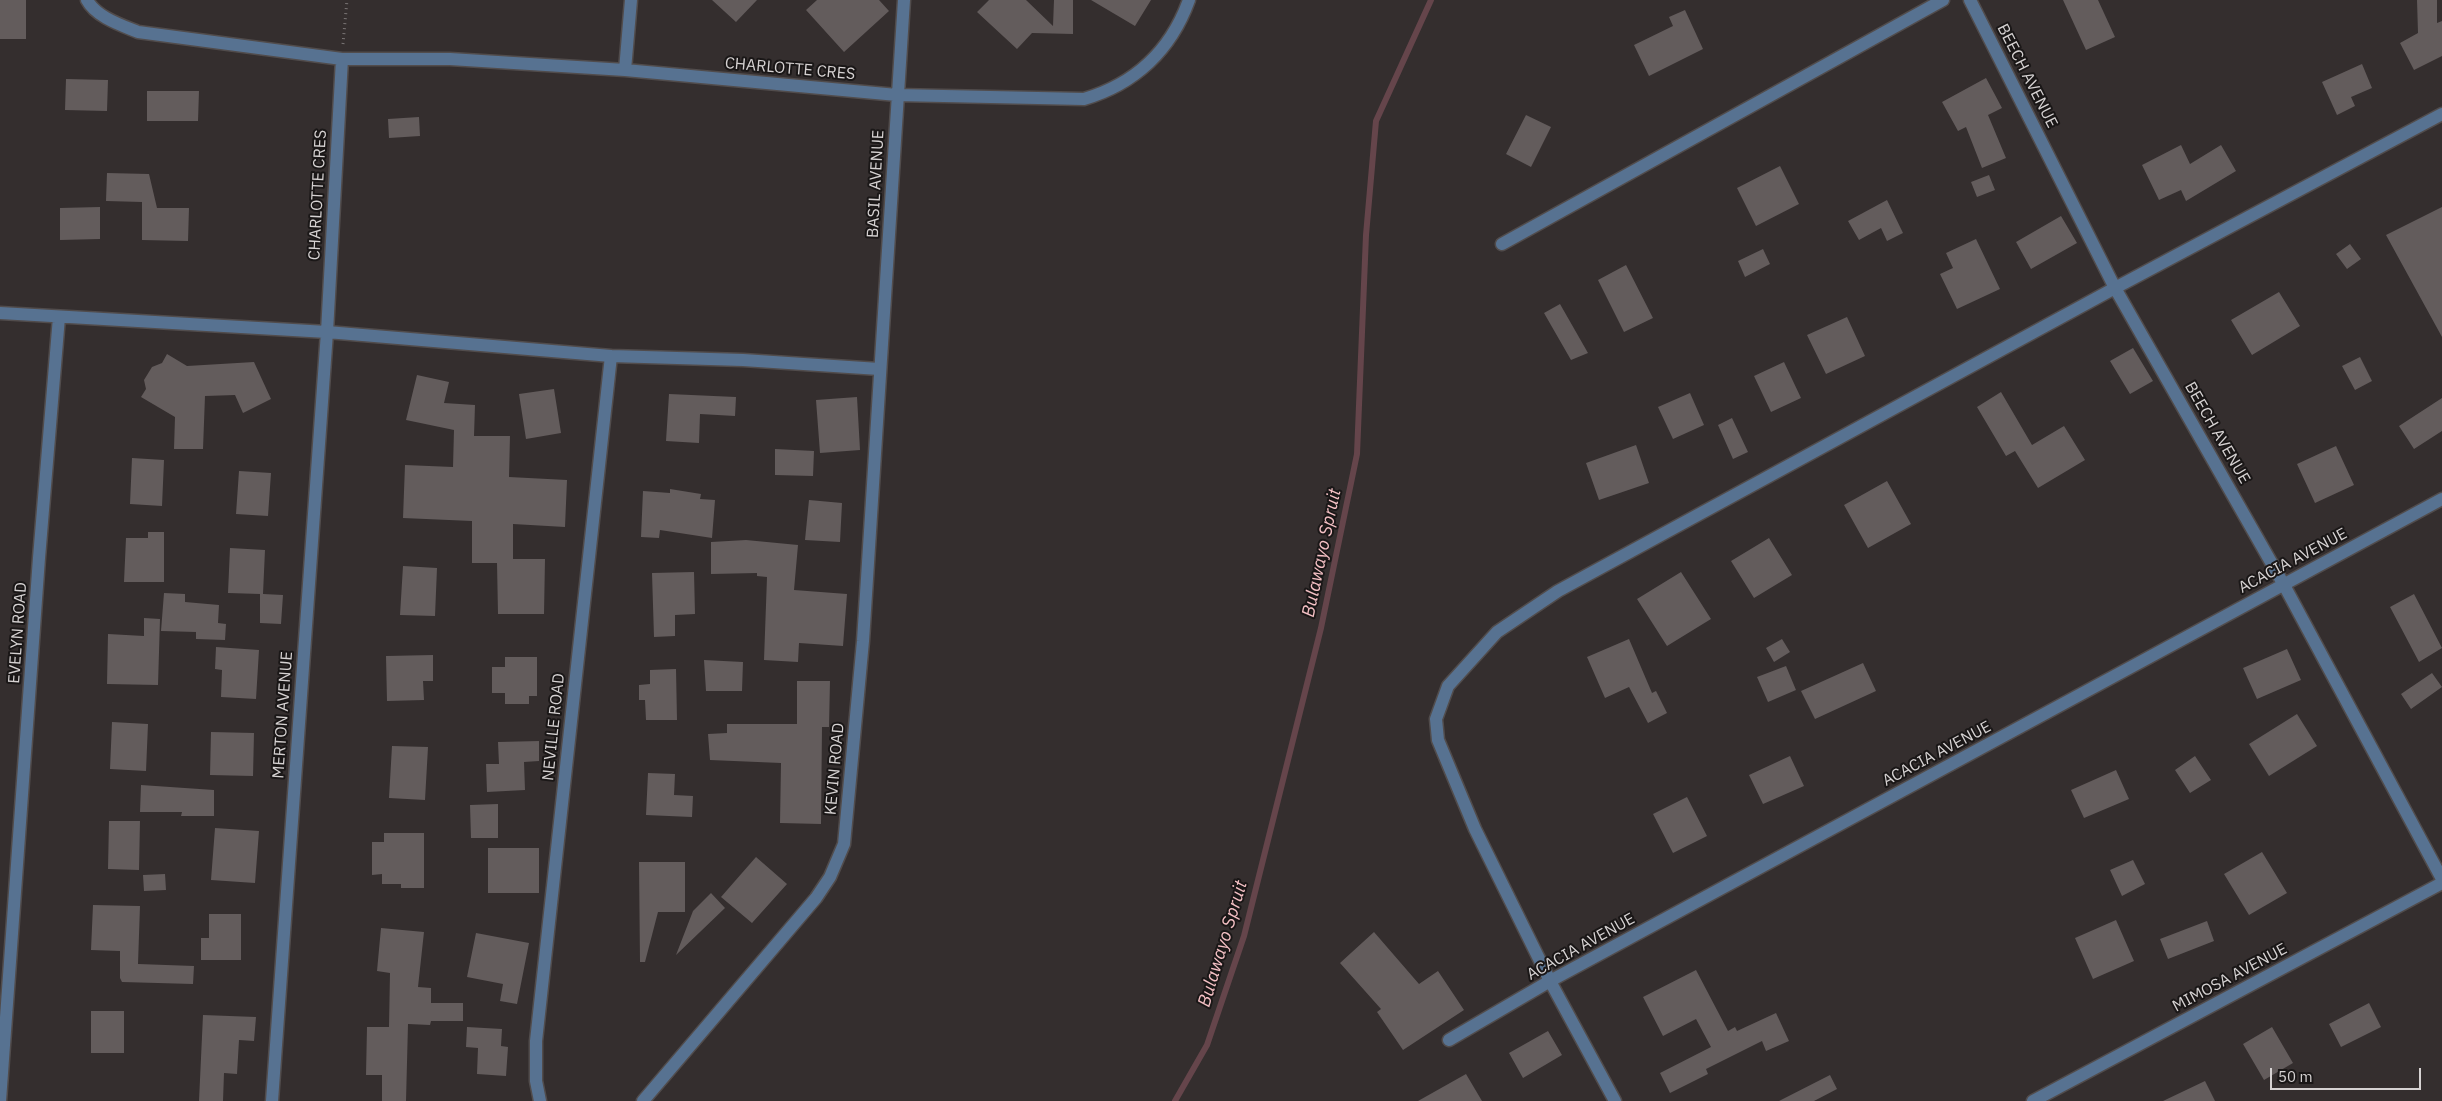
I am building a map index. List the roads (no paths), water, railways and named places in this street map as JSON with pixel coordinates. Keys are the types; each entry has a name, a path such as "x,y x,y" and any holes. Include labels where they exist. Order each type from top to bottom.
{"street":[{"name":"CHARLOTTE CRES","path":"88,0 90,5 108,18 138,32 342,59 450,59 625,70 897,96 1084,99 1099,94 1141,71 1173,37 1189,0"},
{"path":"625,70 631,0"},
{"name":"BASIL AVENUE","path":"879,369 888,271 904,0"},
{"path":"1502,244 1943,0"},
{"name":"BEECH AVENUE","path":"1970,0 2115,288 2284,584 2442,879"},
{"name":"CHARLOTTE CRES","path":"327,332 342,59"},
{"path":"1615,1101 1550,981 1475,829 1438,740 1436,719 1448,686 1496,632 1558,591 2115,288 2442,114"},
{"path":"0,313 327,332 611,356 743,360 879,369"},
{"name":"EVELYN ROAD","path":"0,1101 59,317"},
{"name":"MERTON AVENUE","path":"272,1101 327,332"},
{"name":"NEVILLE ROAD","path":"540,1101 536,1081 536,1041 611,356"},
{"name":"KEVIN ROAD","path":"643,1101 816,898 830,877 844,844 863,641 879,369"},
{"name":"ACACIA AVENUE","path":"1449,1040 1550,981 2442,499"},
{"name":"MIMOSA AVENUE","path":"2033,1101 2442,883"}],"waterway":[{"name":"Bulawayo Spruit","path":"1175,1101 1207,1045 1244,936 1321,628 1357,454 1366,235 1376,121 1431,0"}]}
